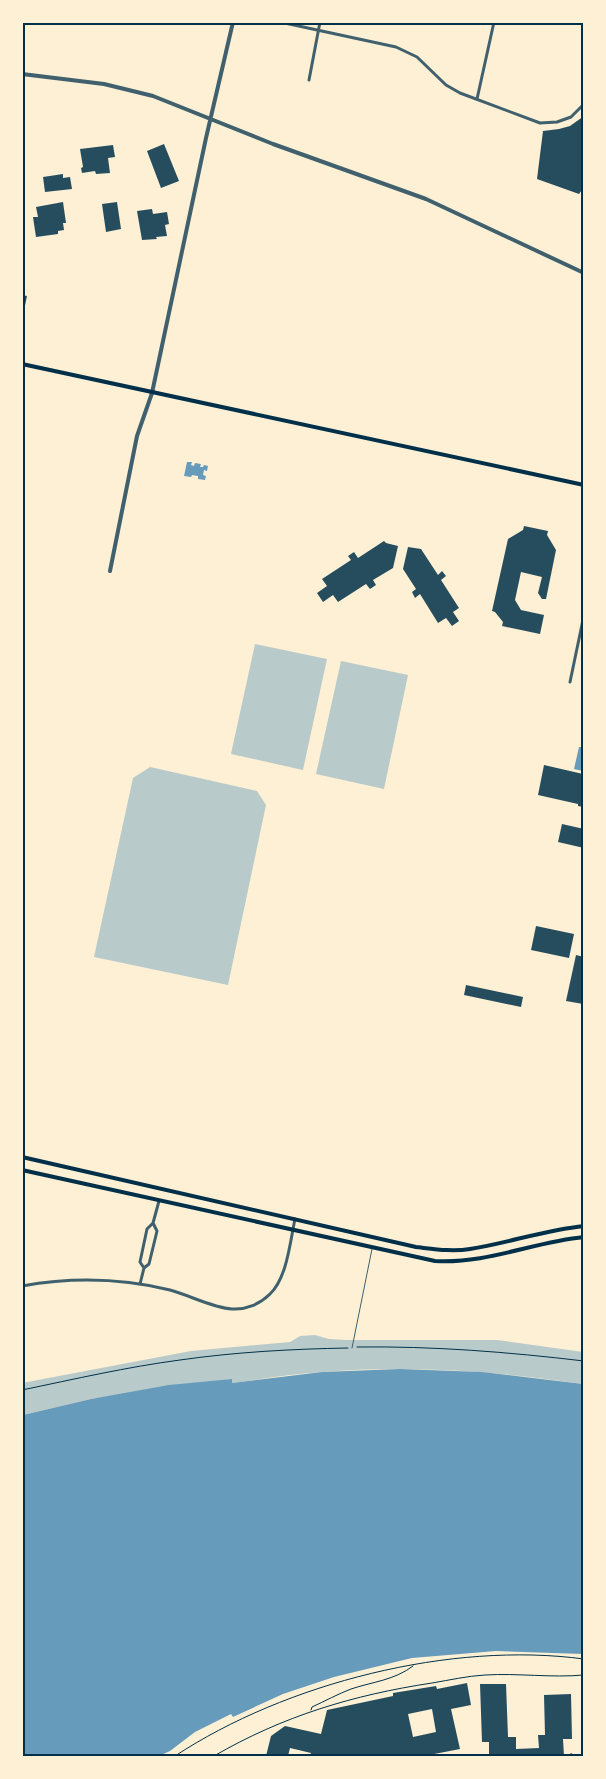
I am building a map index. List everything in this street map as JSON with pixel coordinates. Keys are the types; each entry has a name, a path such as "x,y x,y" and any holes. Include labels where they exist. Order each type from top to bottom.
{"main road":[{"path":"22,364 584,485"},
{"path":"22,1157 416,1247 440,1250 470,1249 550,1231 584,1226"},
{"path":"22,1170 413,1258 457,1262 483,1259 563,1239 584,1237"}],"street":[{"path":"110,571 137,436 152,393 210,120 233,22"},
{"path":"280,22 396,47 417,57 446,85 460,93 540,123 556,122 571,117 584,104"},
{"path":"309,80 320,22"},
{"path":"477,99 494,22"},
{"path":"22,74 91,82 125,88 153,96 210,120 426,199 584,273"},
{"path":"570,682 584,615"},
{"path":"144,1268 140,1262 147,1229 153,1223 159,1200"},
{"path":"22,1286 63,1280 88,1279 140,1284 180,1293 224,1308 239,1309 253,1305 270,1294 279,1282 295,1219"},
{"path":"140,1284 144,1268 149,1264 157,1231 153,1223"}],"lane":[{"path":"352,1348 373,1248"}],"path":[{"path":"22,1390 179,1360 236,1353 352,1348 450,1349 584,1361"},
{"path":"175,1756 242,1719 284,1701 364,1675 470,1658 542,1656 584,1659"},
{"path":"311,1711 312,1707 352,1689 390,1678 414,1666"},
{"path":"214,1756 248,1738 311,1711 373,1693 478,1676 584,1675"}],"shaded area":[{"path":"255,644 327,659 303,770 231,754"},
{"path":"341,661 408,675 384,789 316,774"},
{"path":"150,767 257,791 266,805 228,985 94,957 133,778"},
{"path":"315,1335 329,1339 346,1340 497,1340 583,1352 583,1384 453,1370 355,1370 300,1374 232,1383 232,1379 91,1399 23,1415 22,1383 191,1351 290,1342 300,1336"}],"water":[{"path":"187,462 192,462 191,465 194,466 195,463 201,464 200,467 208,466 207,471 204,470 205,480 198,479 198,476 184,476"},
{"path":"579,747 583,747 583,771 574,769"},
{"path":"400,1369 482,1372 583,1384 583,1654 496,1651 412,1658 334,1677 283,1694 233,1717 231,1714 195,1732 170,1751 159,1756 23,1756 23,1415 91,1399 169,1385 232,1379 232,1383 322,1372"}],"building":[{"path":"584,116 584,187 579,194 537,179 543,131 570,126"},
{"path":"164,144 179,181 161,188 147,151"},
{"path":"113,145 115,157 108,158 110,173 96,174 95,171 82,173 80,149"},
{"path":"63,174 63,178 70,177 72,189 45,192 43,177"},
{"path":"63,202 66,223 63,223 64,230 58,231 58,234 36,237 33,217 38,217 36,207"},
{"path":"117,202 121,229 106,232 102,204"},
{"path":"152,209 153,214 167,212 169,224 165,225 167,236 142,240 137,211"},
{"path":"22,295 27,296 23,315 22,315"},
{"path":"524,526 548,531 547,535 556,550 546,599 542,599 538,593 542,577 521,572 515,600 521,610 544,615 540,634 502,626 503,622 492,611 508,539 523,530"},
{"path":"384,541 398,546 393,568 373,580 376,585 370,589 366,584 338,602 333,595 323,602 317,593 327,586 322,579 351,560 348,556 354,552 358,558"},
{"path":"408,547 421,549 438,575 442,571 446,576 441,580 459,608 453,612 459,621 452,626 446,618 438,623 420,594 415,598 412,592 416,589 403,569"},
{"path":"544,765 583,774 584,807 538,795"},
{"path":"562,824 584,829 584,848 558,842"},
{"path":"536,926 574,934 569,958 531,950"},
{"path":"576,955 584,957 583,1004 566,1001"},
{"path":"466,985 523,997 521,1007 464,995"},
{"path":"467,1683 471,1705 451,1709 460,1749 424,1756 310,1756 311,1753 290,1748 288,1756 266,1756 271,1736 285,1726 321,1734 327,1710 393,1696 393,1693 436,1686 437,1689","holes":["432,1709 436,1732 413,1737 408,1714"]},
{"path":"480,1684 506,1684 508,1737 516,1737 516,1749 539,1748 538,1735 545,1735 544,1695 571,1694 572,1739 563,1739 564,1756 489,1756 489,1742 482,1742"}]}
